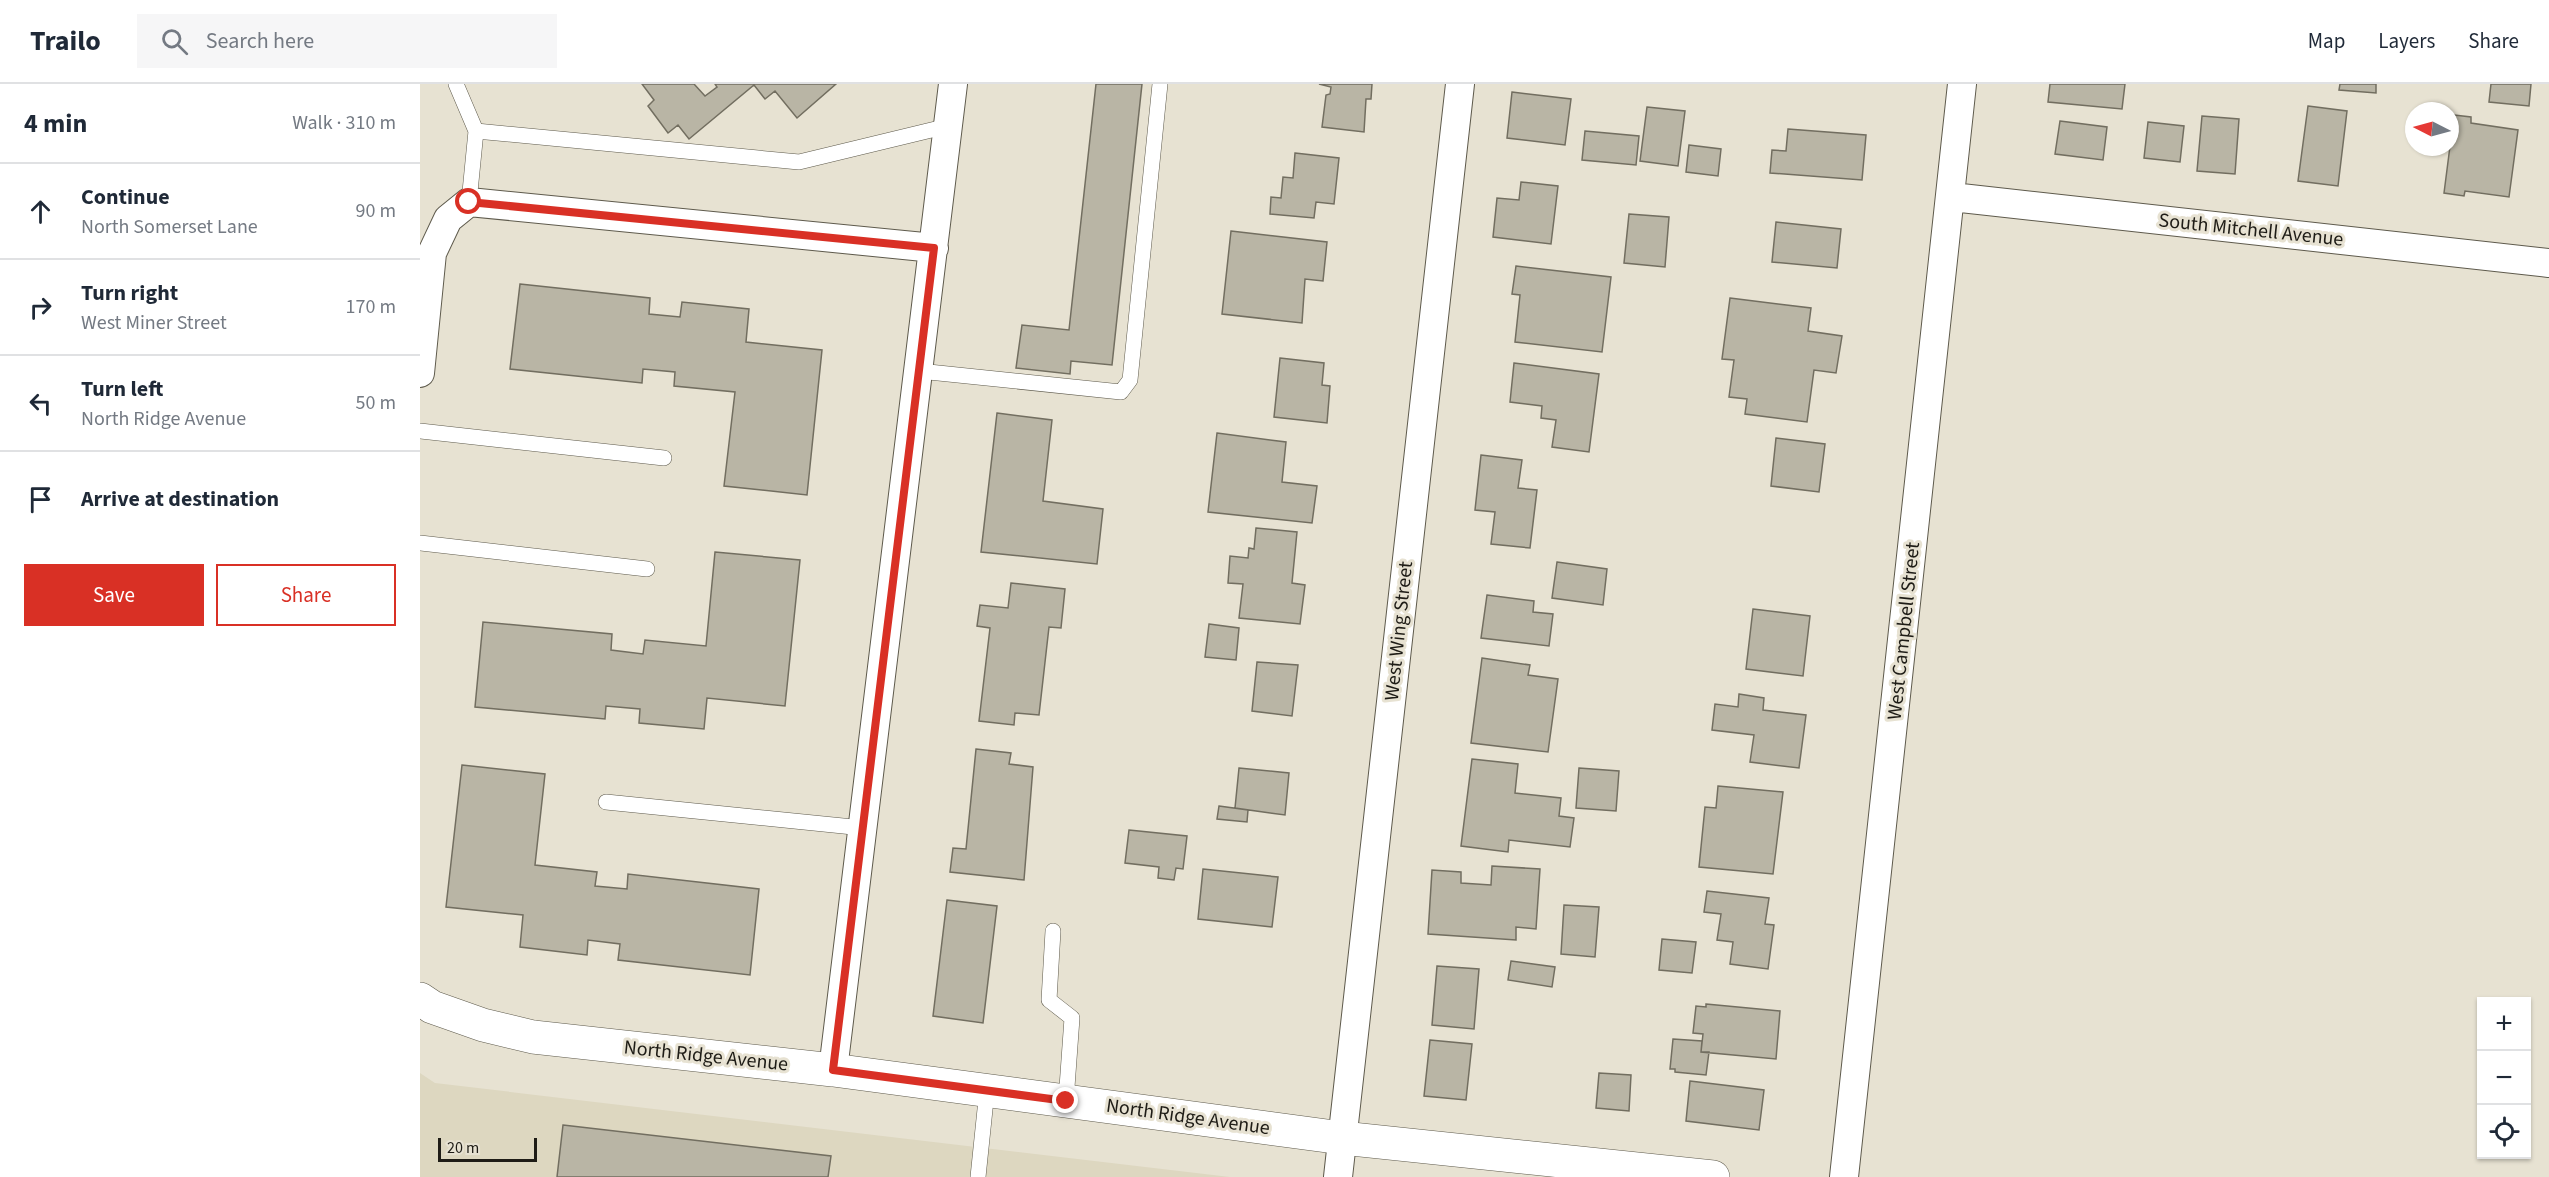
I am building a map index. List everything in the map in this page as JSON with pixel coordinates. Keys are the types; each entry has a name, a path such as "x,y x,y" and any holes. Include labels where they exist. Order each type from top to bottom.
{"street":[{"path":"833,1070 953,84"},
{"name":"West Wing Street","path":"1338,1177 1460,84"},
{"name":"West Campbell Street","path":"1844,1177 1952,197 1962,84"},
{"name":"South Mitchell Avenue","path":"1952,197 2549,263"},
{"path":"420,373 426,262 448,219 465,204 934,248"},
{"name":"North Ridge Avenue","path":"420,999 432,1007 483,1025 533,1037 833,1070 1342,1138 1713,1177"}],"lane":[{"path":"456,84 476,131 465,204"},
{"path":"919,371 1121,392 1130,380 1160,84"},
{"path":"476,131 799,162 948,126"},
{"path":"420,430 664,458"},
{"path":"420,543 646,569"},
{"path":"606,802 863,828"},
{"path":"1053,931 1049,1000 1072,1018 1066,1101"},
{"path":"978,1177 987,1090"}],"shaded area":[{"path":"420,1073 435,1083 1230,1177 420,1177"}],"building":[{"path":"642,84 694,84 705,96 717,87 715,84 836,84 797,118 775,91 765,99 754,85 689,139 678,125 668,133 648,106 654,100"},
{"path":"1096,84 1142,84 1112,365 1071,361 1070,374 1016,368 1022,325 1069,330"},
{"path":"1319,84 1372,84 1371,99 1366,99 1364,132 1322,127 1326,95 1330,94 1331,87"},
{"path":"2050,84 2125,84 2122,109 2048,102"},
{"path":"2340,84 2376,84 2376,93 2339,90"},
{"path":"2491,84 2531,84 2529,106 2489,102"},
{"path":"1512,92 1571,99 1565,145 1507,138"},
{"path":"2308,106 2347,111 2338,186 2298,181"},
{"path":"1647,107 1685,111 1678,166 1640,161"},
{"path":"2202,116 2239,119 2235,174 2197,171"},
{"path":"2459,116 2471,117 2471,123 2518,130 2509,197 2465,191 2464,196 2444,193 2449,156 2459,156"},
{"path":"2060,121 2107,127 2103,160 2055,154"},
{"path":"2148,122 2184,126 2180,162 2144,158"},
{"path":"1788,129 1866,135 1862,180 1770,173 1772,150 1786,151"},
{"path":"1585,131 1639,136 1636,165 1582,160"},
{"path":"1689,145 1721,149 1718,176 1686,172"},
{"path":"1295,153 1339,158 1334,204 1316,202 1314,218 1270,214 1271,197 1281,198 1283,177 1293,178"},
{"path":"1521,182 1558,186 1551,244 1493,237 1497,198 1519,200"},
{"path":"1629,214 1669,217 1665,267 1624,263"},
{"path":"1776,222 1841,229 1837,268 1772,262"},
{"path":"1231,231 1327,242 1323,281 1305,279 1302,323 1222,314"},
{"path":"1516,266 1611,277 1602,352 1515,342 1520,295 1512,294"},
{"path":"520,284 650,298 649,314 680,317 682,302 749,309 746,342 822,350 807,495 724,486 735,392 674,386 675,372 643,369 642,383 510,369"},
{"path":"1730,298 1811,308 1808,331 1842,336 1836,373 1814,370 1807,422 1745,414 1747,399 1729,397 1734,360 1722,359"},
{"path":"1280,358 1324,363 1322,385 1330,386 1327,423 1274,417"},
{"path":"1514,363 1599,374 1589,452 1552,447 1556,420 1541,418 1542,406 1510,402"},
{"path":"997,413 1052,420 1043,501 1103,509 1097,564 981,552"},
{"path":"1217,433 1286,442 1282,482 1317,486 1312,523 1208,512"},
{"path":"1776,438 1825,444 1819,492 1771,486"},
{"path":"1481,455 1522,460 1518,488 1537,490 1530,548 1491,544 1495,512 1475,510"},
{"path":"1256,528 1297,532 1292,583 1305,585 1300,624 1239,618 1243,584 1228,583 1230,556 1248,558 1249,548 1254,549"},
{"path":"715,552 800,560 785,706 707,698 704,729 639,723 640,709 606,706 605,719 475,707 483,622 612,634 611,650 643,654 645,640 706,646"},
{"path":"1557,562 1607,569 1603,605 1552,598"},
{"path":"1011,583 1065,589 1061,628 1049,627 1039,715 1015,713 1014,725 979,721 990,628 977,626 980,605 1008,608"},
{"path":"1487,595 1534,601 1533,612 1553,614 1549,646 1481,638"},
{"path":"1753,609 1810,616 1803,676 1746,669"},
{"path":"1209,624 1239,628 1236,660 1205,657"},
{"path":"1482,658 1530,665 1528,675 1558,679 1548,752 1471,743"},
{"path":"1257,662 1298,665 1292,716 1252,711"},
{"path":"1739,694 1764,698 1763,710 1806,715 1799,768 1750,762 1754,735 1712,730 1715,704 1738,707"},
{"path":"976,749 1011,753 1009,764 1033,767 1024,880 950,872 953,848 966,849"},
{"path":"1472,759 1518,764 1515,793 1561,798 1559,816 1574,818 1570,847 1509,840 1508,852 1461,846"},
{"path":"462,765 545,774 535,865 597,872 595,886 627,889 628,874 759,889 750,975 618,960 620,944 588,940 587,955 520,947 523,915 446,907"},
{"path":"1239,768 1289,773 1285,815 1235,808"},
{"path":"1579,768 1619,771 1616,811 1576,808"},
{"path":"1718,786 1783,792 1773,874 1699,867 1705,807 1716,808"},
{"path":"1219,806 1248,810 1247,822 1217,819"},
{"path":"1129,830 1187,836 1183,869 1176,868 1174,880 1158,878 1159,867 1125,863"},
{"path":"1492,866 1540,869 1536,929 1516,927 1516,940 1428,934 1432,870 1461,872 1461,883 1491,885"},
{"path":"1203,869 1278,877 1272,927 1198,919"},
{"path":"1707,891 1769,898 1765,924 1774,925 1768,969 1730,964 1733,942 1717,940 1721,914 1704,912"},
{"path":"947,900 997,906 983,1023 933,1016"},
{"path":"1564,905 1599,907 1595,957 1561,954"},
{"path":"1662,939 1696,942 1692,973 1659,970"},
{"path":"1511,961 1555,967 1552,987 1508,980"},
{"path":"1437,966 1479,969 1474,1029 1432,1025"},
{"path":"1706,1004 1780,1011 1776,1059 1701,1052 1703,1034 1693,1033 1696,1006 1706,1007"},
{"path":"1673,1039 1702,1041 1701,1052 1709,1052 1706,1075 1675,1072 1675,1069 1670,1069"},
{"path":"1430,1040 1472,1044 1466,1100 1424,1096"},
{"path":"1599,1073 1631,1075 1629,1111 1596,1108"},
{"path":"1690,1081 1764,1090 1759,1130 1686,1121"},
{"path":"563,1125 831,1156 828,1177 557,1177"}],"route":[{"path":"469,202 934,248 833,1070 1066,1101"}]}
